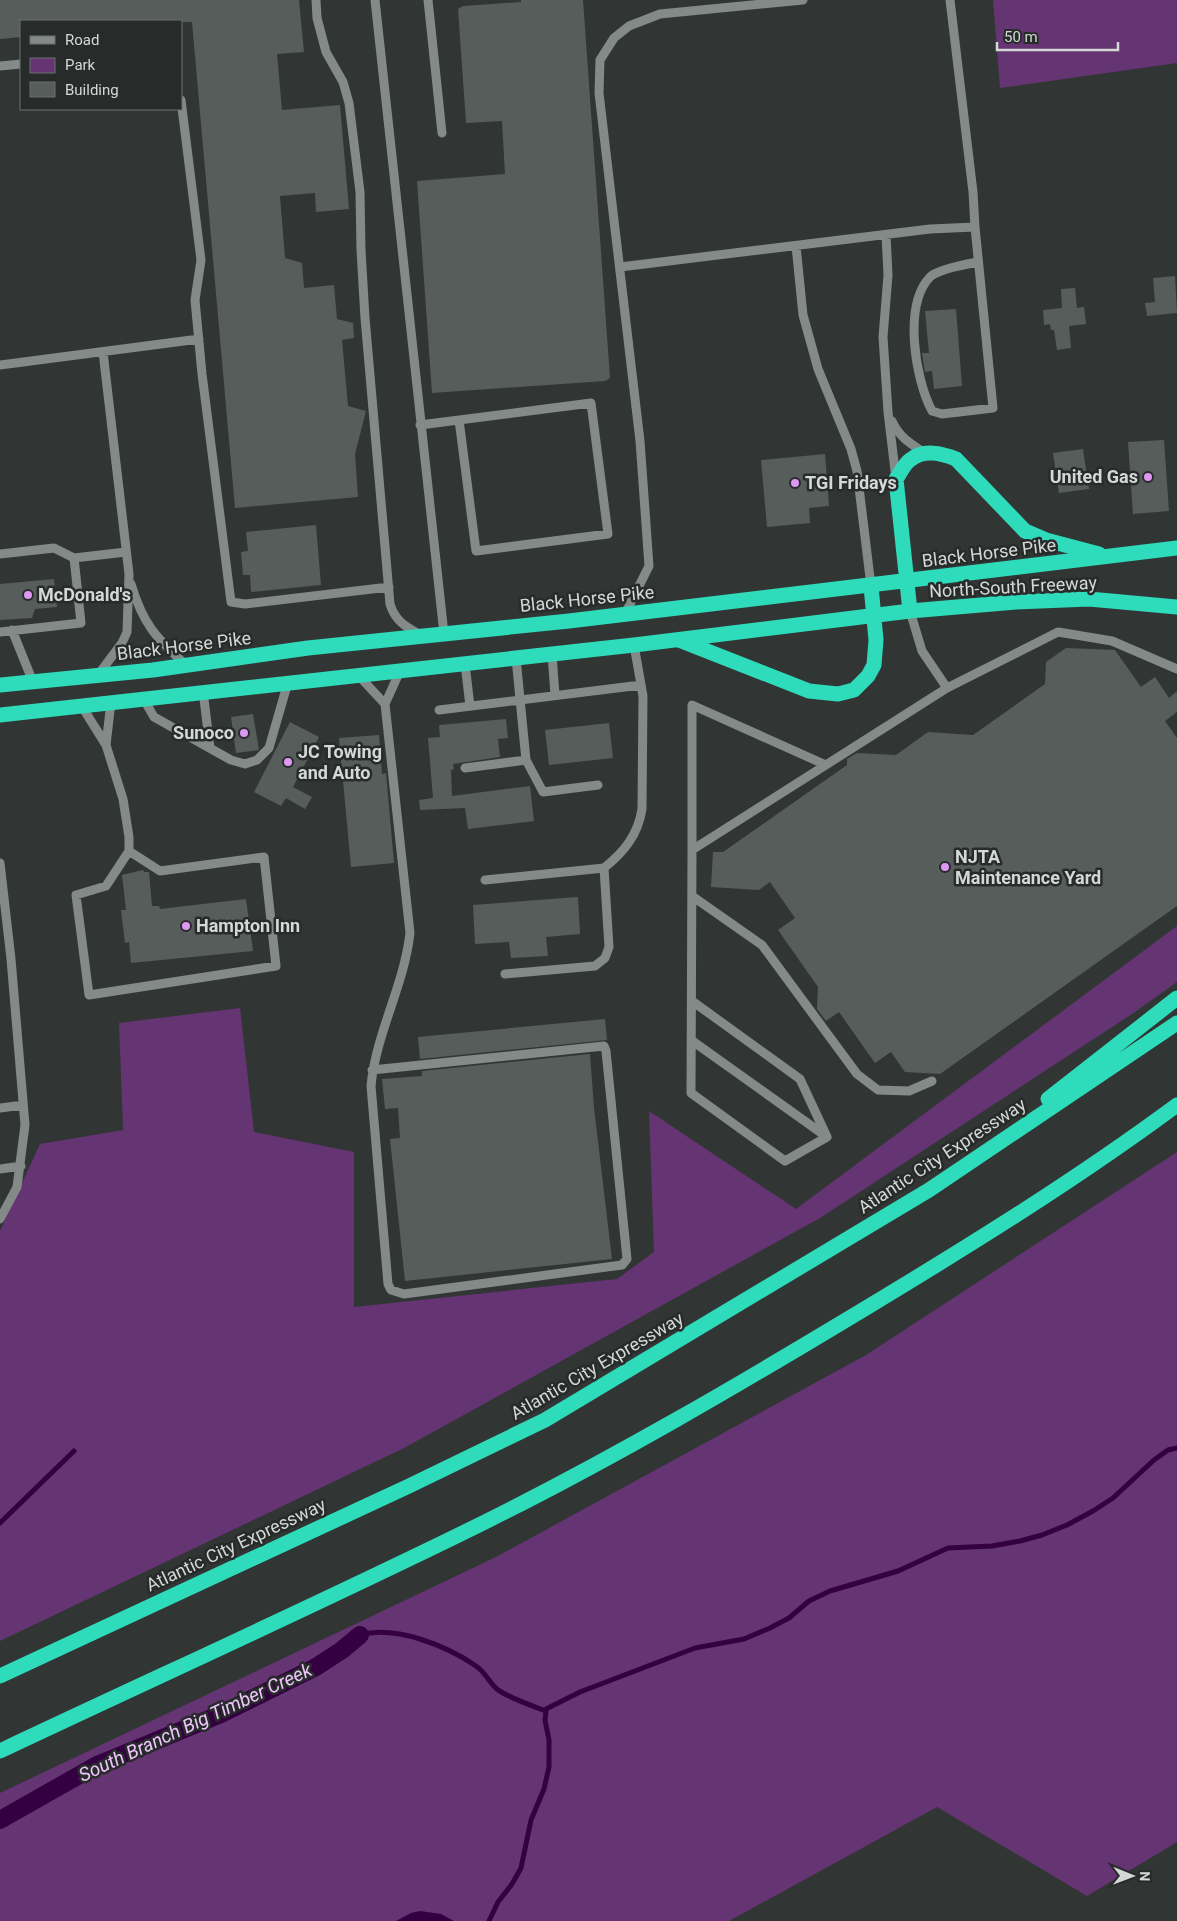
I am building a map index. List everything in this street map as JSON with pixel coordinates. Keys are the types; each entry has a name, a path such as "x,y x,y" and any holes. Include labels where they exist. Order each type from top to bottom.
{"highway":[{"path":"0,715 203,691 634,645 910,612 896,480 910,460 925,453 944,453 956,459 1025,530 1046,540 1108,556"},
{"name":"Black Horse Pike","path":"0,685 186,665 308,648 908,582 1177,548"},
{"path":"677,640 802,689 838,694 854,690 868,676 874,666 876,640 871,586"},
{"name":"North-South Freeway","path":"910,612 1016,602 1089,599 1177,607"},
{"path":"929,1190 1177,998"},
{"name":"Atlantic City Expressway","path":"0,1676 409,1486 545,1420 929,1190 1177,1023"},
{"path":"0,1751 325,1599 484,1522 620,1451 790,1354 948,1258 1121,1146 1177,1105"}],"lane":[{"path":"316,0 317,18 326,52 344,82 360,192 365,318 390,604 399,622 423,636"},
{"path":"375,0 444,634"},
{"path":"428,0 442,133"},
{"path":"625,614 649,566 640,442 599,93 600,60 614,38 630,26 660,14 803,0"},
{"path":"950,0 973,192 978,262 994,408 942,414 932,411 926,401 915,347 915,316 921,291 931,275 978,262"},
{"path":"0,66 20,64"},
{"path":"182,108 201,260 196,300 198,340 231,602 245,604 389,587"},
{"path":"620,267 930,230 975,227"},
{"path":"886,235 888,275 883,338 888,412 896,480"},
{"path":"796,246 803,315 818,369 845,433 857,471 871,586"},
{"path":"0,365 198,340"},
{"path":"98,675 122,643 127,632 128,574 104,352"},
{"path":"420,425 591,403 608,534 476,550 459,420"},
{"path":"888,412 896,430 907,442 925,453"},
{"path":"0,554 54,548 74,558 126,552"},
{"path":"0,632 81,623 74,558"},
{"path":"128,574 147,624 160,642 186,665"},
{"path":"910,612 922,651 947,688"},
{"path":"12,630 33,682"},
{"path":"692,850 947,688 1058,632 1112,641 1177,669"},
{"path":"485,880 604,868 618,857 640,824 643,696 634,645"},
{"path":"552,654 555,695"},
{"path":"516,658 526,760 543,792 598,785"},
{"path":"465,664 470,706"},
{"path":"372,1070 604,1046 627,1260 625,1263 622,1265 404,1294 391,1290 388,1284 370,1086 372,1070 376,1053 408,956 410,933 385,704 400,670"},
{"path":"358,675 385,704"},
{"path":"143,698 154,717 231,760 245,764 257,760 269,748 288,682"},
{"path":"439,710 641,685"},
{"path":"203,691 210,748"},
{"path":"106,745 111,702"},
{"path":"81,705 106,745 123,799 129,837 128,851 106,886 76,895 89,995 276,966 264,857 160,871 128,851"},
{"path":"826,765 692,706 691,1093 785,1161 827,1137"},
{"path":"465,768 526,760"},
{"path":"0,863 11,959 25,1125 17,1187 0,1219"},
{"path":"505,974 595,966 605,958 609,947 604,868"},
{"path":"692,896 762,945 857,1074 878,1090 909,1091 932,1080"},
{"path":"692,1001 800,1079 827,1137"},
{"path":"691,1040 827,1137"},
{"path":"0,1108 23,1105"},
{"path":"0,1169 21,1166"}],"green space":[{"path":"993,0 1177,0 1177,63 1000,88"},
{"path":"1177,926 1177,982 1135,1012 820,1218 404,1448 0,1641 0,1231 40,1144 123,1130 119,1023 240,1008 254,1132 354,1152 354,1307 617,1279 654,1252 649,1111 796,1209"},
{"path":"1177,1152 1177,1842 1087,1896 937,1807 729,1921 0,1921 0,1793 496,1557 866,1355"}],"shaded area":[{"path":"420,1911 441,1914 454,1921 396,1921 411,1913"}],"building":[{"path":"0,0 299,0 304,52 277,54 282,110 340,105 349,209 316,212 315,193 280,196 285,258 302,263 304,288 334,285 337,319 353,323 354,338 342,340 348,406 366,411 355,454 358,497 235,508 192,22 182,22 182,20 20,20 20,37 0,39"},
{"path":"521,0 583,0 610,378 605,381 432,393 417,181 505,174 502,121 466,123 458,9 463,6 521,2"},
{"path":"1175,276 1177,313 1147,316 1145,303 1155,302 1153,278"},
{"path":"1075,288 1077,308 1084,307 1086,324 1069,326 1071,348 1057,350 1054,330 1051,330 1050,324 1044,325 1043,310 1062,308 1061,289"},
{"path":"956,309 962,386 934,389 932,371 925,372 922,353 929,353 925,311"},
{"path":"1164,440 1169,511 1133,514 1128,442"},
{"path":"1083,449 1089,489 1059,493 1053,453"},
{"name":"TGI Fridays","path":"825,454 829,506 809,508 810,523 767,527 761,460"},
{"path":"316,525 321,585 251,592 250,575 243,575 241,552 248,551 246,532"},
{"name":"McDonald's","path":"54,579 57,607 35,609 32,618 0,620 0,584"},
{"name":"NJTA Maintenance Yard","path":"1066,648 1115,650 1141,687 1155,677 1169,698 1177,691 1177,712 1165,721 1177,738 1177,906 940,1074 905,1072 891,1052 875,1063 839,1012 826,1021 817,1009 818,987 778,930 795,918 770,882 759,890 711,887 713,852 723,852 847,765 847,759 857,753 896,755 928,732 973,735 1045,684 1046,662"},
{"path":"253,714 259,750 236,753 231,717"},
{"path":"506,719 508,738 498,739 500,757 453,764 454,769 451,770 452,796 530,786 534,821 468,829 465,808 420,810 419,800 433,798 428,738 440,737 439,725"},
{"name":"JC Towing and Auto","path":"290,722 319,737 293,787 312,797 305,809 286,798 281,806 254,792"},
{"path":"609,723 613,758 549,765 545,730"},
{"path":"379,735 382,774 386,773 394,863 351,867 339,738"},
{"name":"Hampton Inn","path":"143,870 144,872 149,872 152,906 159,906 160,909 246,899 253,951 131,963 129,942 125,943 121,910 126,910 122,875"},
{"path":"578,897 580,934 546,937 548,956 511,958 509,942 475,944 473,905"},
{"path":"605,1019 607,1040 420,1059 418,1037"},
{"path":"590,1054 594,1108 612,1259 405,1281 390,1139 400,1138 398,1108 385,1109 382,1079 422,1076 422,1071"}],"waterway":[{"name":"South Branch Big Timber Creek","path":"546,1711 546,1709 580,1692 695,1648 744,1639 789,1618 809,1601 830,1591 898,1571 948,1548 992,1546 1020,1541 1067,1525 1113,1498 1154,1460 1168,1450 1177,1448"},
{"path":"0,1523 74,1451"},
{"name":"South Branch Big Timber Creek","path":"360,1635 374,1633 405,1635 451,1651 476,1666 501,1692 546,1711"},
{"name":"South Branch Big Timber Creek","path":"0,1820 97,1765 221,1714 316,1667 342,1650 360,1635"},
{"path":"489,1921 498,1902 512,1884 521,1868 531,1820 544,1789 549,1767 546,1711"}],"place":[{"name":"United Gas","path":"1148,477"},
{"name":"TGI Fridays","path":"795,483"},
{"name":"McDonald's","path":"28,595"},
{"name":"Sunoco","path":"244,733"},
{"name":"JC Towing and Auto","path":"288,762"},
{"name":"NJTA Maintenance Yard","path":"945,867"},
{"name":"Hampton Inn","path":"186,926"}]}
